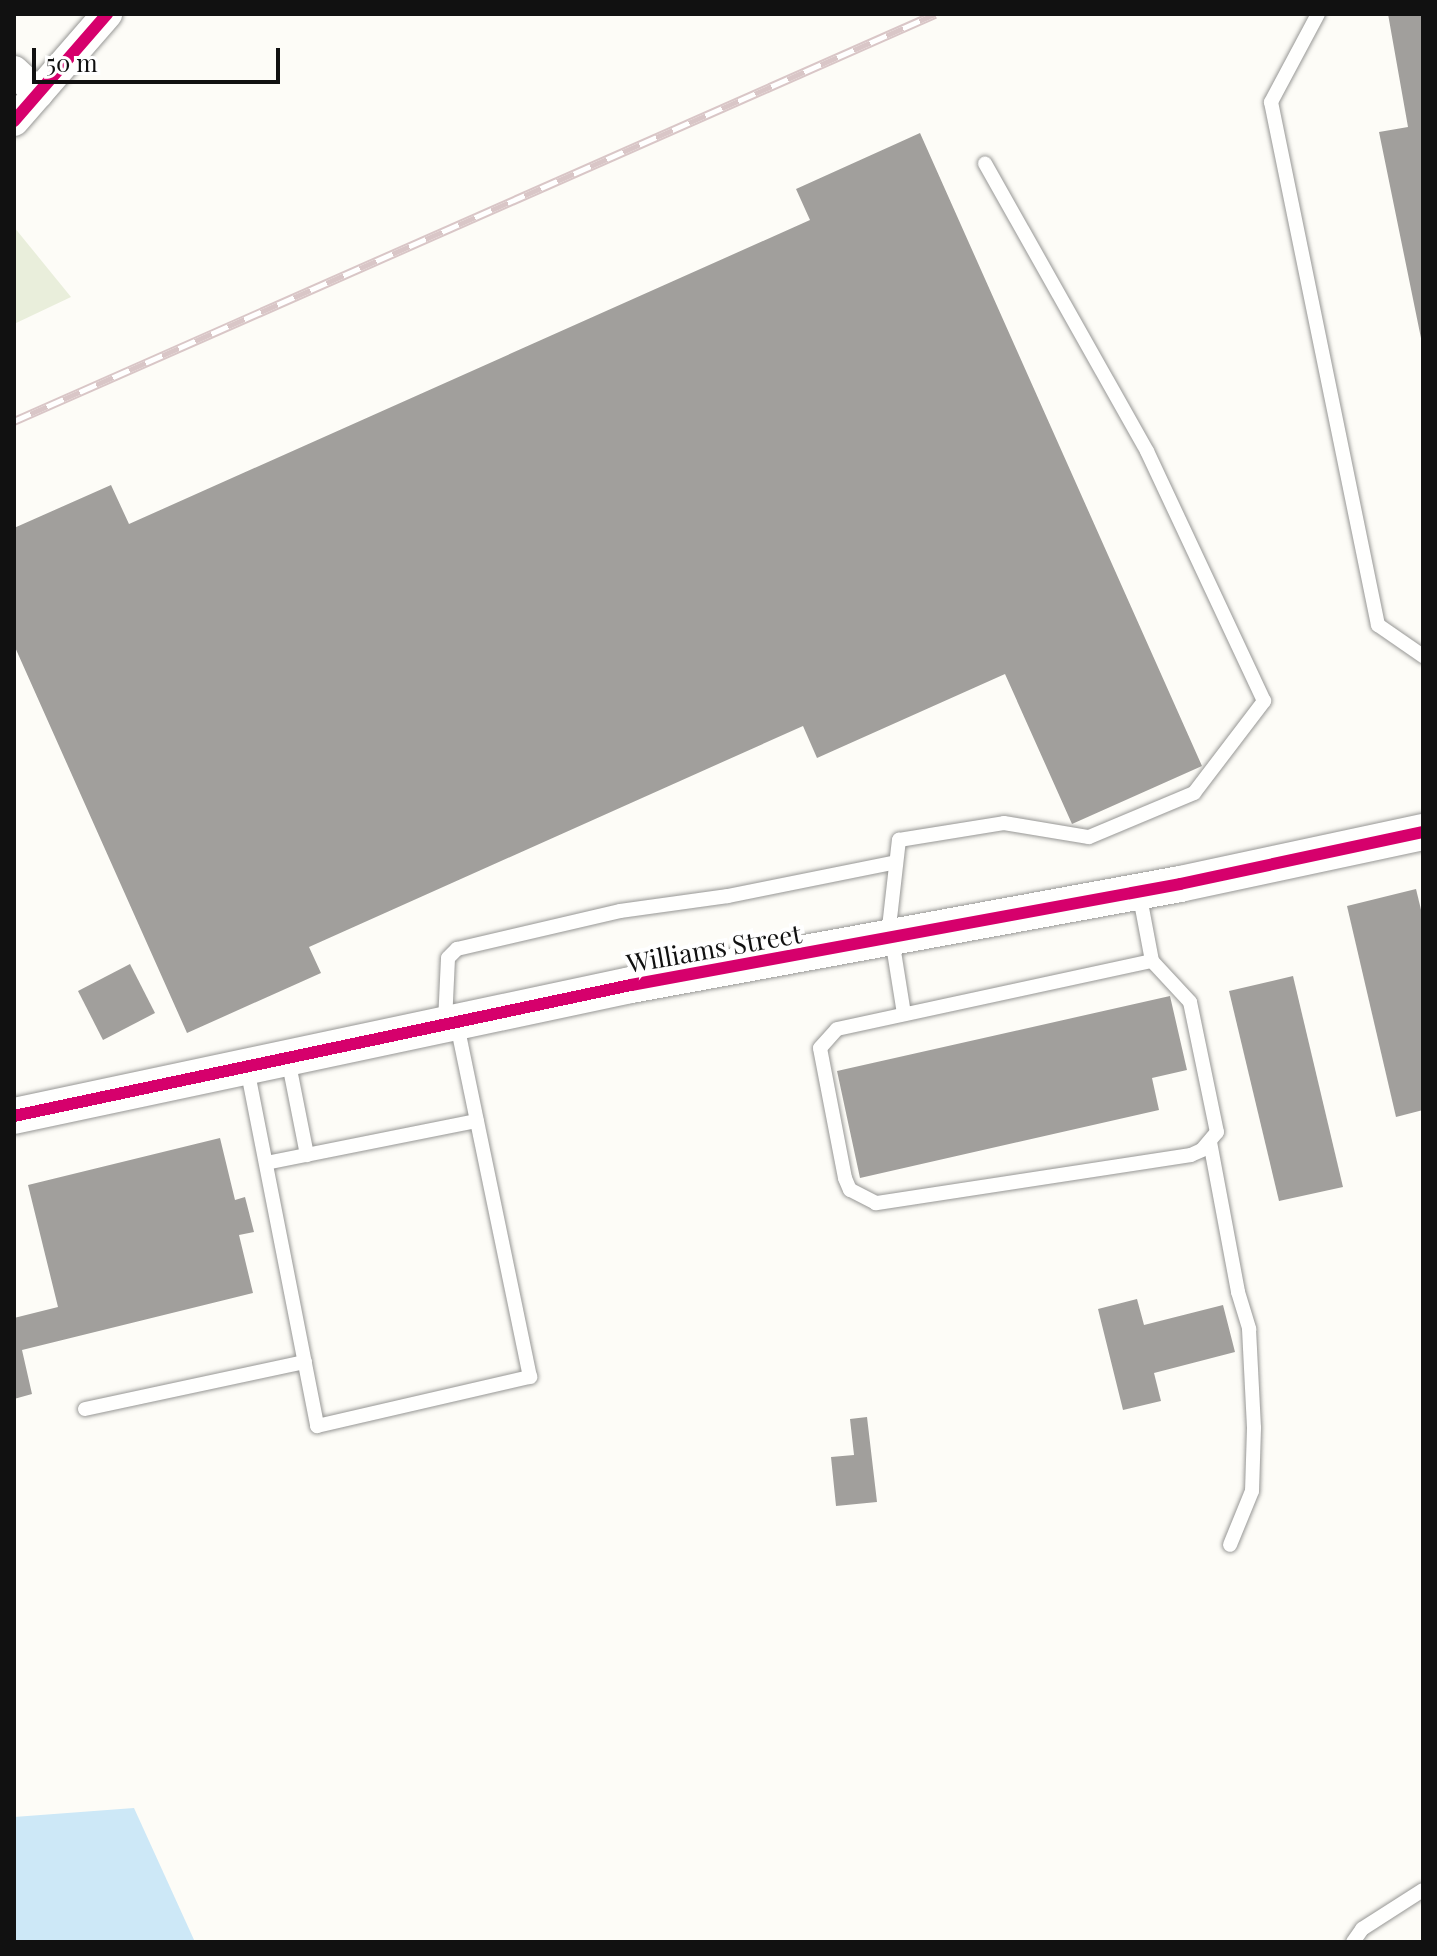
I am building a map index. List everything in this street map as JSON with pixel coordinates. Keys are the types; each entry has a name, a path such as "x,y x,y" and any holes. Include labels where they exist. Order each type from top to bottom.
{"street":[{"path":"14,121 107,14"},
{"path":"14,71 38,93"},
{"name":"Williams Street","path":"14,1116 631,985 1139,892 1423,832"}],"lane":[{"path":"1318,14 1271,102 1378,625 1423,656"},
{"path":"904,1014 890,939 899,840 1004,823 1089,837 1194,793 1264,701 1147,451 985,164"},
{"path":"247,1068 317,1426 530,1377 477,1121 451,1025 448,958 457,949 620,911 728,896 896,862"},
{"path":"1139,892 1152,961 1190,1002 1217,1132 1210,1142 1191,1155 876,1203 850,1190 845,1178 820,1048 837,1029 1152,961"},
{"path":"288,1059 307,1155"},
{"path":"266,1163 477,1121"},
{"path":"1210,1142 1238,1292 1249,1329 1253,1415 1252,1491 1230,1545"},
{"path":"85,1409 305,1362"},
{"path":"1353,1942 1362,1929 1423,1890"}],"green space":[{"path":"14,227 71,297 14,324"}],"water":[{"path":"134,1808 195,1942 14,1942 14,1817"}],"building":[{"path":"1388,14 1423,14 1423,348 1379,132 1408,127"},
{"path":"920,133 1202,766 1072,824 1005,674 817,758 803,726 309,947 321,973 187,1033 14,645 14,528 111,485 129,524 810,220 796,189"},
{"path":"1416,889 1423,918 1423,1110 1396,1117 1347,906"},
{"path":"130,964 155,1013 103,1040 78,991"},
{"path":"1293,976 1343,1187 1279,1201 1229,991"},
{"path":"1170,996 1187,1070 1152,1078 1159,1110 860,1178 837,1071"},
{"path":"220,1138 235,1200 245,1197 254,1232 239,1235 253,1293 22,1350 32,1394 14,1399 14,1318 58,1307 28,1185"},
{"path":"1137,1299 1144,1325 1223,1305 1235,1352 1154,1373 1161,1401 1123,1410 1098,1309"},
{"path":"867,1417 877,1502 836,1506 831,1457 854,1455 850,1419"}],"railway":[{"path":"14,421 935,14"}],"cycle path":[{"path":"14,121 107,14"},
{"path":"14,1116 631,985 1180,884 1423,832"}]}
